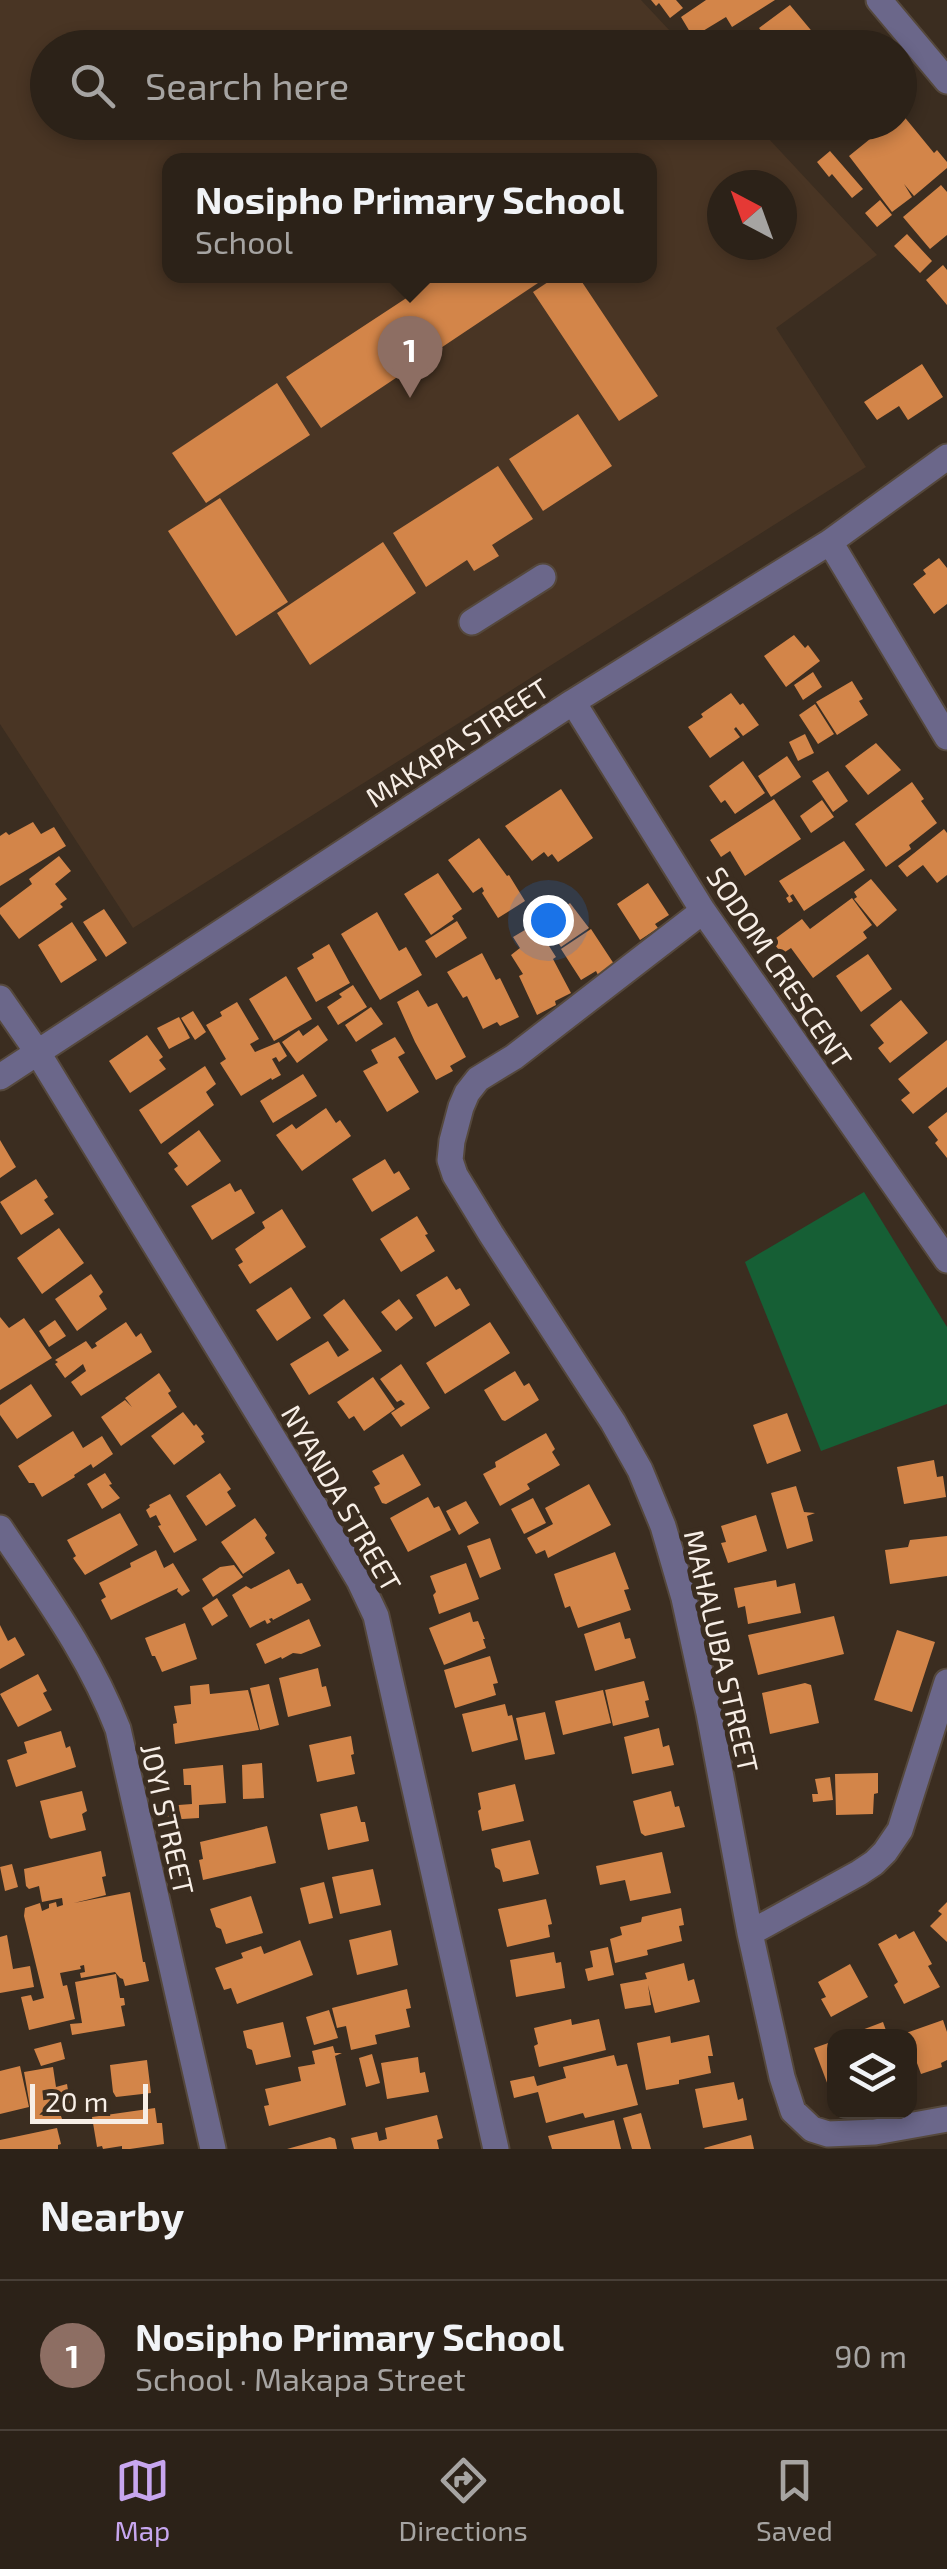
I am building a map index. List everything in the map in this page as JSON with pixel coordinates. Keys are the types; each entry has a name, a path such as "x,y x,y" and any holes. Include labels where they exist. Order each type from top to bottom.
{"street":[{"path":"879,0 904,30"},
{"path":"917,45 947,81"},
{"name":"MAKAPA STREET","path":"0,1077 573,702 830,542 947,457"},
{"path":"830,542 947,737"},
{"path":"472,622 543,577"},
{"name":"SODOM CRESCENT","path":"573,702 703,911 947,1260"},
{"name":"MAHALUBA STREET","path":"703,911 514,1058 478,1079 462,1107 450,1160 484,1222 613,1422 640,1470 664,1526 684,1598 750,1934 793,2111 812,2129 828,2134 848,2135 947,2120"},
{"name":"NYANDA STREET","path":"0,998 38,1053 328,1528 376,1616 496,2149"},
{"name":"JOYI STREET","path":"0,1528 84,1654 118,1729 213,2149"},
{"path":"750,1934 859,1873 886,1852 909,1806 947,1682"}],"shaded area":[{"path":"0,0 641,0 669,30 30,30 30,140 770,140 877,255 776,328 866,467 133,928 0,724"}],"green space":[{"path":"864,1192 947,1327 947,1404 821,1451 745,1262"}],"building":[{"path":"651,0 676,0 683,8 670,18 659,3 656,6"},
{"path":"706,0 775,0 732,27 726,17 705,30 689,30 681,17"},
{"path":"790,5 811,30 760,30"},
{"path":"917,132 934,153 937,150 947,168 914,196 904,184 912,197 892,212 849,156 869,140 917,140"},
{"path":"830,151 863,189 852,198 817,162"},
{"path":"941,185 947,192 947,235 930,249 903,217"},
{"path":"880,200 892,215 877,227 865,213"},
{"path":"907,234 932,261 920,273 894,246"},
{"path":"943,265 947,270 947,305 926,280"},
{"path":"429,283 538,283 321,428 286,377"},
{"path":"546,283 583,283 658,396 619,421 533,292"},
{"path":"922,364 943,397 908,420 899,406 877,420 864,402"},
{"path":"277,383 310,435 206,503 172,453"},
{"path":"578,414 612,466 543,511 509,459"},
{"path":"498,466 533,519 492,545 499,556 474,571 467,560 426,587 393,533"},
{"path":"220,498 288,602 236,636 168,531"},
{"path":"383,542 416,593 310,665 277,613"},
{"path":"939,558 947,568 947,604 934,614 913,584"},
{"path":"794,635 820,661 786,687 764,656"},
{"path":"813,672 822,687 803,700 794,685"},
{"path":"852,681 868,715 837,735 816,702"},
{"path":"731,693 759,725 743,736 736,727 740,737 710,758 688,727"},
{"path":"815,704 834,734 818,744 799,715"},
{"path":"805,734 814,753 798,761 789,742"},
{"path":"876,743 901,770 868,795 845,766"},
{"path":"787,756 801,777 771,797 758,776"},
{"path":"743,761 765,793 735,814 709,786"},
{"path":"828,771 848,801 833,812 812,781"},
{"path":"912,782 937,823 886,867 855,824"},
{"path":"561,789 593,838 558,862 552,854 548,857 544,852 532,861 505,826"},
{"path":"774,799 801,839 745,876 730,851 721,857 710,840"},
{"path":"822,800 834,817 811,833 800,816"},
{"path":"33,822 41,834 54,827 66,846 0,886 0,836"},
{"path":"944,829 947,875 937,883 923,865 907,877 898,866"},
{"path":"479,838 525,901 498,918 482,887 473,893 448,860"},
{"path":"844,841 865,870 804,911 793,894 789,903 779,881"},
{"path":"59,856 71,871 55,884 67,899 60,904 63,907 19,939 0,914 0,908 32,884 29,879"},
{"path":"438,873 462,909 431,935 404,894"},
{"path":"871,879 897,910 877,927 854,899 854,892"},
{"path":"648,883 669,915 640,940 617,904"},
{"path":"852,898 872,925 863,932 867,938 813,978 791,948 782,954 772,941 802,919 810,929"},
{"path":"570,903 589,928 561,947 544,921"},
{"path":"104,909 127,943 106,957 83,922"},
{"path":"377,912 399,951 406,947 422,975 380,1000 341,934"},
{"path":"457,921 467,938 436,958 425,941"},
{"path":"72,922 97,960 61,983 38,945"},
{"path":"535,924 556,957 553,959 571,993 537,1015 519,976 523,974 511,955 520,948 513,937"},
{"path":"591,929 614,964 581,980 561,949"},
{"path":"329,944 350,983 316,1002 297,968"},
{"path":"482,953 496,980 500,978 519,1017 483,1029 467,996 463,998 447,972"},
{"path":"868,954 892,989 861,1012 836,976"},
{"path":"286,976 312,1019 274,1041 249,999"},
{"path":"353,985 367,1007 338,1025 327,1007"},
{"path":"418,990 428,1007 437,1003 466,1057 450,1066 453,1071 436,1080 397,1002"},
{"path":"901,1000 928,1033 890,1063 878,1048 884,1043 870,1025"},
{"path":"237,1002 259,1039 250,1044 255,1052 279,1042 287,1056 279,1062 276,1057 272,1059 281,1075 241,1096 220,1063 226,1059 206,1025"},
{"path":"371,1007 383,1024 356,1042 345,1025"},
{"path":"193,1011 206,1032 195,1040 181,1018"},
{"path":"179,1017 190,1038 169,1049 157,1028"},
{"path":"318,1025 328,1040 297,1063 282,1042 299,1030 303,1036"},
{"path":"147,1035 163,1057 159,1060 166,1069 130,1093 109,1061"},
{"path":"395,1037 405,1053 398,1057 419,1092 387,1112 363,1071 378,1063 371,1050"},
{"path":"947,1040 947,1087 913,1114 901,1100 910,1093 898,1079"},
{"path":"205,1066 216,1084 206,1092 214,1105 161,1144 139,1110"},
{"path":"303,1074 317,1096 273,1123 260,1101"},
{"path":"326,1108 351,1136 302,1171 276,1135 292,1124 296,1129"},
{"path":"947,1112 947,1158 928,1127"},
{"path":"199,1130 221,1161 187,1186 168,1153"},
{"path":"0,1140 16,1167 0,1178"},
{"path":"385,1159 394,1174 399,1171 410,1189 372,1212 352,1179"},
{"path":"36,1179 54,1214 21,1235 0,1202"},
{"path":"230,1183 235,1192 241,1189 255,1213 212,1240 191,1206"},
{"path":"282,1209 306,1247 250,1284 238,1265 243,1262 235,1249 265,1228 262,1222"},
{"path":"417,1216 435,1251 401,1272 380,1239"},
{"path":"59,1228 84,1263 42,1294 17,1258"},
{"path":"91,1274 103,1292 99,1296 107,1309 77,1331 55,1299"},
{"path":"447,1276 470,1305 435,1327 416,1295"},
{"path":"291,1287 311,1318 277,1341 256,1310"},
{"path":"344,1299 382,1351 309,1395 290,1364 328,1341 338,1357 349,1350 323,1315"},
{"path":"399,1299 413,1318 396,1331 381,1312"},
{"path":"0,1317 9,1328 24,1318 52,1358 0,1390"},
{"path":"55,1320 66,1336 49,1347 39,1331"},
{"path":"126,1322 136,1337 141,1333 152,1352 81,1396 71,1382 86,1371 83,1364 65,1378 55,1360 86,1341 92,1349"},
{"path":"490,1322 510,1353 445,1394 426,1363"},
{"path":"401,1364 430,1408 401,1427 391,1413 405,1404 397,1402 380,1379"},
{"path":"515,1371 524,1386 529,1383 539,1400 505,1421 484,1390"},
{"path":"159,1373 177,1407 121,1446 101,1417 125,1400 132,1407 125,1398"},
{"path":"373,1377 395,1409 364,1431 337,1402"},
{"path":"31,1384 52,1416 17,1439 0,1415 0,1405"},
{"path":"183,1412 204,1434 201,1436 205,1442 174,1465 151,1436"},
{"path":"787,1413 801,1451 767,1464 753,1425"},
{"path":"73,1431 83,1448 102,1436 113,1454 42,1497 18,1466"},
{"path":"546,1433 560,1465 500,1506 483,1474 496,1467 495,1462"},
{"path":"403,1454 421,1485 382,1503 374,1487 380,1484 372,1471"},
{"path":"934,1460 937,1477 943,1476 946,1497 904,1504 897,1467"},
{"path":"105,1473 120,1498 102,1509 87,1484"},
{"path":"220,1473 236,1506 206,1526 186,1496"},
{"path":"589,1484 611,1525 548,1558 545,1550 536,1554 527,1538 553,1524 545,1508"},
{"path":"796,1486 804,1512 815,1513 807,1516 813,1541 787,1549 771,1493"},
{"path":"170,1494 197,1540 174,1553 156,1515 150,1518 146,1510"},
{"path":"428,1497 434,1508 439,1506 451,1530 408,1552 390,1518"},
{"path":"533,1498 546,1523 524,1534 511,1509"},
{"path":"466,1501 479,1523 459,1535 446,1511"},
{"path":"120,1513 138,1545 85,1575 67,1540"},
{"path":"756,1515 767,1551 728,1563 721,1543 726,1542 721,1526"},
{"path":"255,1518 275,1553 243,1574 221,1542"},
{"path":"947,1536 947,1576 890,1584 885,1550 908,1547 910,1540"},
{"path":"490,1538 501,1569 480,1578 467,1546"},
{"path":"156,1550 164,1568 173,1563 190,1591 182,1596 178,1588 111,1620 101,1600 106,1597 99,1583"},
{"path":"615,1552 629,1589 624,1590 631,1610 578,1628 570,1606 565,1608 554,1574"},
{"path":"466,1563 479,1599 439,1614 430,1576"},
{"path":"234,1565 243,1577 213,1597 202,1579 220,1567"},
{"path":"289,1569 311,1600 269,1619 267,1624 265,1620 250,1628 232,1595"},
{"path":"776,1580 777,1587 795,1583 801,1613 748,1624 745,1606 738,1608 734,1588"},
{"path":"217,1598 228,1616 212,1626 202,1608"},
{"path":"470,1612 473,1622 478,1621 486,1648 444,1665 429,1628"},
{"path":"834,1616 844,1654 758,1675 748,1635"},
{"path":"309,1619 321,1646 265,1664 256,1644"},
{"path":"620,1622 636,1658 595,1671 584,1634"},
{"path":"185,1623 197,1659 162,1672 145,1638"},
{"path":"0,1625 8,1641 15,1637 25,1655 0,1669"},
{"path":"897,1630 935,1642 912,1712 874,1700"},
{"path":"490,1656 498,1683 493,1684 496,1695 455,1708 444,1670"},
{"path":"318,1668 331,1706 288,1717 279,1678"},
{"path":"38,1674 52,1710 18,1727 0,1694"},
{"path":"644,1681 649,1717 613,1726 605,1690"},
{"path":"209,1684 210,1694 248,1690 259,1730 175,1744 174,1706 191,1704 190,1686"},
{"path":"269,1684 279,1725 260,1730 250,1688"},
{"path":"811,1685 819,1723 770,1734 762,1693"},
{"path":"603,1690 611,1723 563,1735 555,1701"},
{"path":"505,1704 518,1740 472,1752 462,1714"},
{"path":"545,1712 555,1754 525,1760 516,1718"},
{"path":"659,1728 663,1747 669,1745 674,1765 632,1774 624,1737"},
{"path":"61,1731 76,1767 16,1787 7,1760 27,1753 24,1742"},
{"path":"351,1736 355,1774 317,1782 309,1745"},
{"path":"262,1763 264,1798 243,1799 242,1765"},
{"path":"223,1765 226,1803 199,1805 199,1818 166,1820 165,1806 192,1804 191,1785 184,1785 183,1769"},
{"path":"878,1773 873,1814 836,1815 835,1774"},
{"path":"830,1777 833,1800 813,1802 812,1794 818,1794 815,1779"},
{"path":"515,1784 524,1821 482,1831 478,1793"},
{"path":"82,1791 86,1830 51,1839 40,1801"},
{"path":"671,1791 685,1827 645,1836 633,1801"},
{"path":"357,1806 369,1841 328,1850 320,1814"},
{"path":"267,1826 276,1863 203,1880 200,1842"},
{"path":"530,1840 539,1874 503,1882 491,1849"},
{"path":"101,1851 106,1895 74,1903 130,1892 149,1981 125,1986 115,1972 81,1978 84,1965 60,1973 75,2019 29,2030 21,1997 31,1995 33,2001 44,1998 25,1908 40,1903 42,1911 56,1902 57,1907 63,1905 62,1898 42,1902 39,1886 26,1886 24,1869"},
{"path":"662,1852 671,1893 630,1901 625,1880 600,1885 596,1866"},
{"path":"12,1864 18,1887 5,1891 0,1867"},
{"path":"373,1869 381,1905 340,1914 332,1877"},
{"path":"324,1882 333,1918 309,1924 300,1888"},
{"path":"251,1896 263,1933 226,1944 210,1909"},
{"path":"546,1899 552,1924 548,1925 550,1937 507,1947 498,1909"},
{"path":"947,1902 947,1942 930,1926"},
{"path":"681,1908 682,1941 615,1963 610,1939 622,1935 620,1927 641,1922 642,1917"},
{"path":"391,1930 398,1965 357,1975 349,1940"},
{"path":"914,1931 940,1987 904,2004 894,1985 898,1982 878,1944 896,1934 899,1939"},
{"path":"7,1935 13,1969 30,1966 34,1987 0,1993 0,1937"},
{"path":"300,1940 313,1975 237,2004 231,1988 224,1990 215,1968 243,1958 241,1953 261,1946 264,1954"},
{"path":"608,1947 614,1975 588,1981 585,1969 593,1967 590,1951"},
{"path":"554,1952 556,1963 561,1962 565,1988 516,1997 510,1960"},
{"path":"684,1963 688,1981 694,1979 700,2002 655,2013 648,1985 651,2005 625,2009 620,1984 647,1979 645,1973"},
{"path":"850,1964 868,1997 831,2017 821,1999 826,1997 818,1982"},
{"path":"116,1974 120,1998 124,1998 125,2005 121,2006 125,2026 72,2035 70,2024 82,2023 75,1982"},
{"path":"407,1989 410,2027 375,2035 377,2044 351,2050 346,2026 337,2028 332,2008"},
{"path":"329,2010 338,2038 314,2045 306,2017"},
{"path":"571,2019 572,2025 599,2019 606,2050 539,2067 534,2028"},
{"path":"943,2020 947,2060 941,2063 942,2067 921,2074 917,2063 917,2029"},
{"path":"283,2022 291,2057 256,2065 243,2031"},
{"path":"883,2022 886,2029 864,2029"},
{"path":"709,2035 711,2073 646,2090 637,2043 670,2036 671,2043"},
{"path":"61,2042 65,2059 41,2066 34,2049"},
{"path":"827,2043 827,2083 814,2048"},
{"path":"333,2046 335,2053 342,2053 335,2056 346,2105 269,2126 265,2089 301,2081 298,2067 315,2064 312,2051"},
{"path":"372,2054 380,2083 366,2087 359,2058"},
{"path":"614,2055 617,2066 627,2064 638,2105 546,2123 538,2092 514,2098 510,2081 534,2076 537,2086 566,2078 563,2067"},
{"path":"418,2057 429,2092 387,2099 381,2063"},
{"path":"147,2060 151,2093 116,2097 110,2065"},
{"path":"20,2066 29,2107 0,2114 0,2071"},
{"path":"53,2067 56,2087 67,2084 70,2103 59,2105 62,2119 33,2124 24,2072"},
{"path":"734,2082 738,2100 743,2098 747,2120 703,2128 695,2089"},
{"path":"155,2108 157,2123 162,2123 164,2144 130,2149 97,2147 92,2117"},
{"path":"641,2113 651,2149 632,2149 623,2118"},
{"path":"437,2115 443,2138 437,2140 439,2149 354,2149 351,2138 377,2132 379,2141 387,2139 385,2128"},
{"path":"614,2120 621,2149 552,2149 548,2136"},
{"path":"57,2128 61,2144 58,2149 0,2149 0,2140"},
{"path":"751,2135 754,2149 704,2148"},
{"path":"335,2139 337,2149 287,2149"}],"place":[{"name":"Nosipho Primary School","path":"410,398"}]}
